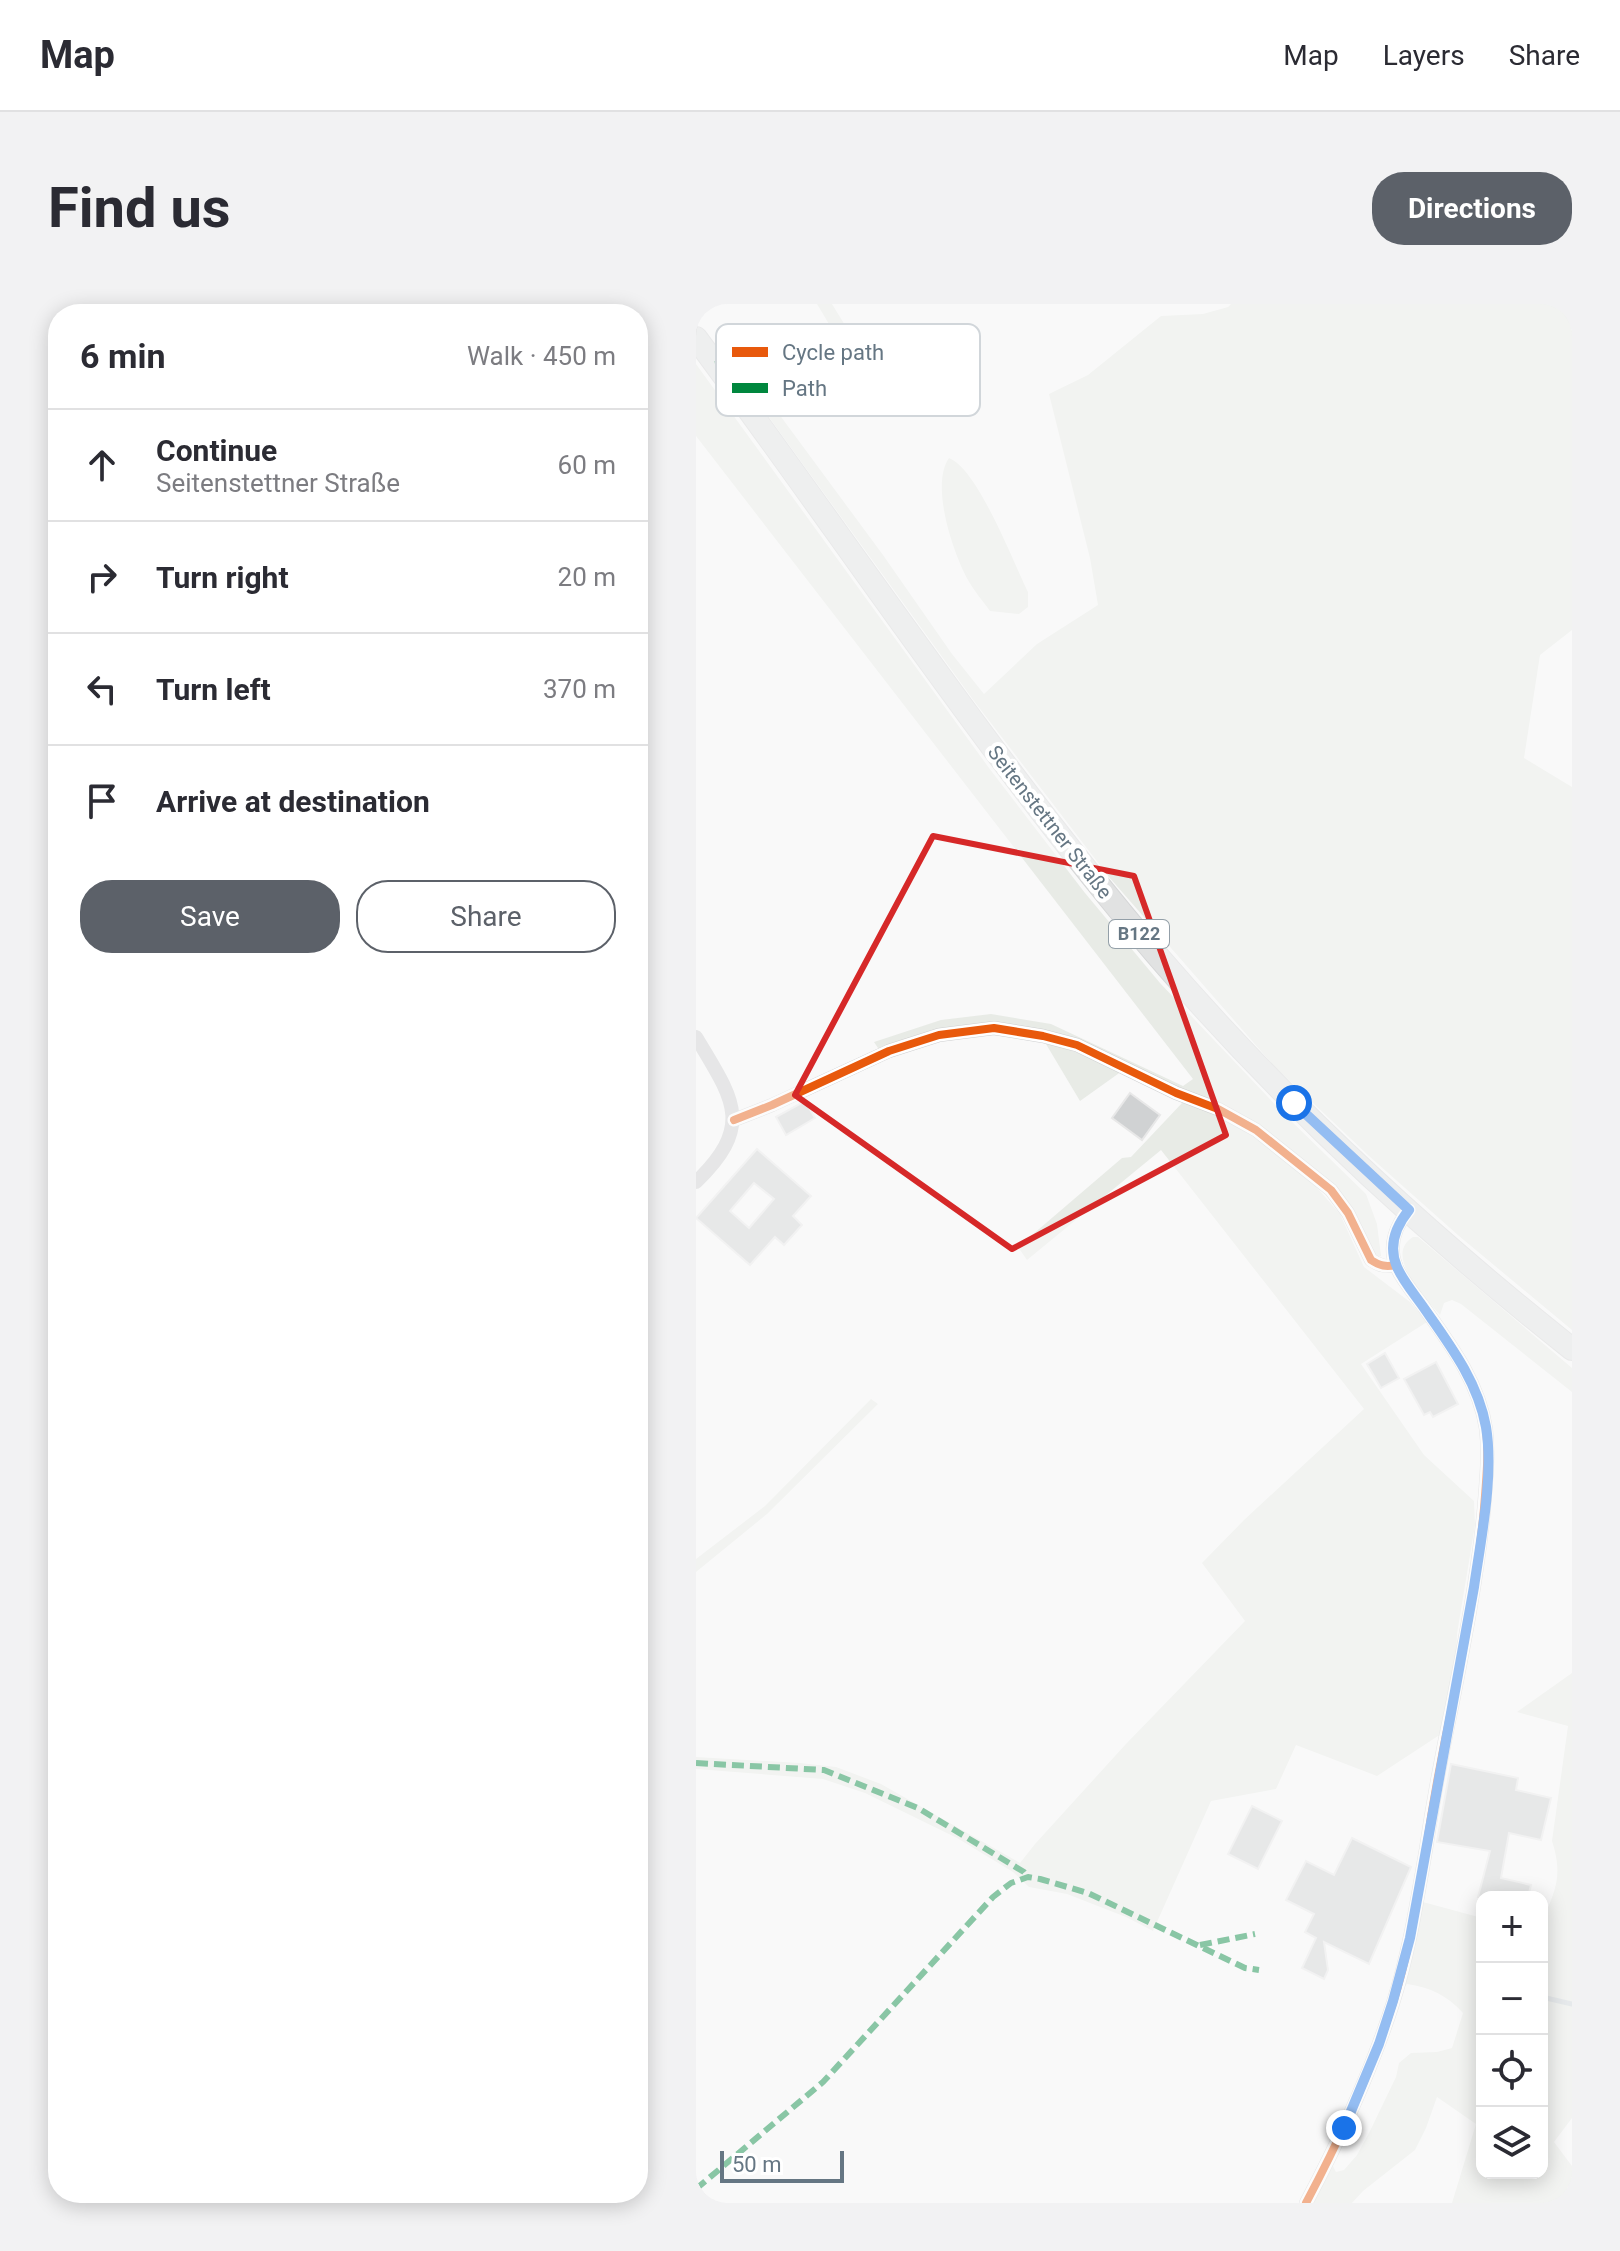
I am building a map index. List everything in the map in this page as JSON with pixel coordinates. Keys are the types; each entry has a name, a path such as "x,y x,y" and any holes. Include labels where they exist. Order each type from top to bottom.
{"main road":[{"name":"Seitenstettner Straße","path":"696,338 716,366"},
{"name":"Seitenstettner Straße","path":"752,416 1025,793 1158,957 1294,1103 1483,1276 1572,1349"}],"street":[{"path":"734,1120 889,1051 939,1035 994,1028 1043,1036 1077,1045 1176,1093 1218,1109 1256,1130 1331,1190 1348,1213 1371,1260 1387,1267 1396,1265"},
{"path":"696,1037 733,1107 734,1120 732,1133 720,1156 696,1182"},
{"path":"1306,2203 1328,2163 1373,2058 1410,1938 1461,1660 1483,1520 1486,1429 1472,1382 1396,1265 1394,1233 1409,1210"}],"highlighted area":[{"path":"933,836 1134,876 1226,1135 1012,1249 795,1095"}],"shaded area":[{"path":"817,304 832,304 844,324 829,324"},
{"path":"1231,304 1572,304 1572,630 1540,655 1524,758 1572,787 1572,1330 1459,1236 1274,1066 1109,877 974,701 768,416 780,416 984,694 1037,644 1098,605 1090,558 1049,394 1088,375 1161,316 1203,314"},
{"path":"696,364 716,392 716,416 734,416 989,768 1085,893 1160,983 1284,1114 1366,1194 1377,1224 1381,1256 1374,1253 1330,1186 1185,1093 999,1023 880,1051 874,1042 941,1020 991,1014 1051,1024 1183,1086 1193,1079 696,436"},
{"path":"949,458 960,466 983,497 1028,592 1028,607 1019,614 990,611 962,568 950,537 943,501 944,470"},
{"path":"1043,1039 1122,1071 1080,1101"},
{"path":"1183,1102 1225,1119 1274,1150 1312,1182 1340,1214 1364,1267 1410,1302 1427,1322 1361,1364 1424,1455 1474,1501 1475,1525 1457,1634 1453,1736 1438,1736 1377,1776 1296,1745 1276,1789 1211,1801 1153,1931 1067,1894 1029,1887 1013,1872 957,1838 865,1793 823,1779 696,1769 696,1757 836,1767 881,1784 1020,1863 1125,1745 1245,1621 1202,1563 1364,1409 1161,1150 1027,1260 1018,1247 1122,1158 1131,1157"},
{"path":"1413,1237 1418,1237 1572,1368 1572,1392 1461,1304 1452,1300 1444,1303 1440,1315 1417,1288 1404,1265 1402,1254"},
{"path":"871,1399 878,1404 767,1514 696,1572 696,1559 765,1506"},
{"path":"1572,1673 1572,2118 1554,2142 1572,2166 1572,2203 1452,2203 1476,2124 1476,2179 1548,2179 1548,1907 1557,1873 1552,1841 1568,1726 1517,1712"},
{"path":"1423,1902 1476,1916 1476,2124 1437,2097 1415,2150 1352,2203 1313,2203 1333,2166 1336,2172 1344,2170 1357,2155 1396,2077 1399,2063 1411,2053 1452,2048 1463,2013 1445,1997 1423,1987 1407,1984 1400,1991"}],"building":[{"path":"1130,1093 1160,1115 1142,1140 1112,1118"},
{"path":"805,1101 815,1118 786,1135 776,1117"},
{"path":"757,1149 811,1196 793,1216 802,1225 784,1245 775,1237 750,1265 696,1218","holes":["754,1183 774,1199 749,1228 730,1211"]},
{"path":"1385,1353 1399,1378 1381,1388 1367,1364"},
{"path":"1436,1362 1458,1404 1433,1417 1430,1412 1424,1415 1404,1379"},
{"path":"1451,1764 1518,1778 1516,1790 1551,1798 1541,1840 1509,1833 1501,1878 1531,1885 1530,1891 1480,1891 1490,1851 1437,1842"},
{"path":"1252,1806 1282,1821 1258,1869 1228,1854"},
{"path":"1352,1838 1411,1867 1369,1964 1324,1942 1328,1970 1324,1979 1302,1968 1316,1938 1305,1932 1314,1914 1286,1900 1306,1861 1334,1875"}],"waterway":[{"path":"1548,1998 1572,2004"}],"marked path":[{"path":"696,1763 824,1770 918,1808 1028,1877"},
{"path":"696,2189 823,2082 993,1897 1011,1883 1028,1877 1088,1893 1245,1968 1259,1970"},
{"path":"1200,1945 1255,1934"}],"cycle path":[{"path":"734,1120 889,1051 939,1035 994,1028 1043,1036 1077,1045 1176,1093 1218,1109 1256,1130 1331,1190 1348,1213 1371,1260 1383,1266 1396,1265"},
{"path":"1306,2203 1365,2080 1404,1965 1475,1582 1486,1488 1486,1429 1477,1395 1462,1364 1396,1266 1393,1250 1395,1236 1409,1210"}],"route":[{"path":"1294,1103 1409,1210 1394,1233 1396,1265 1472,1382 1486,1429 1486,1489 1474,1587 1410,1938 1379,2044 1344,2128"}]}
